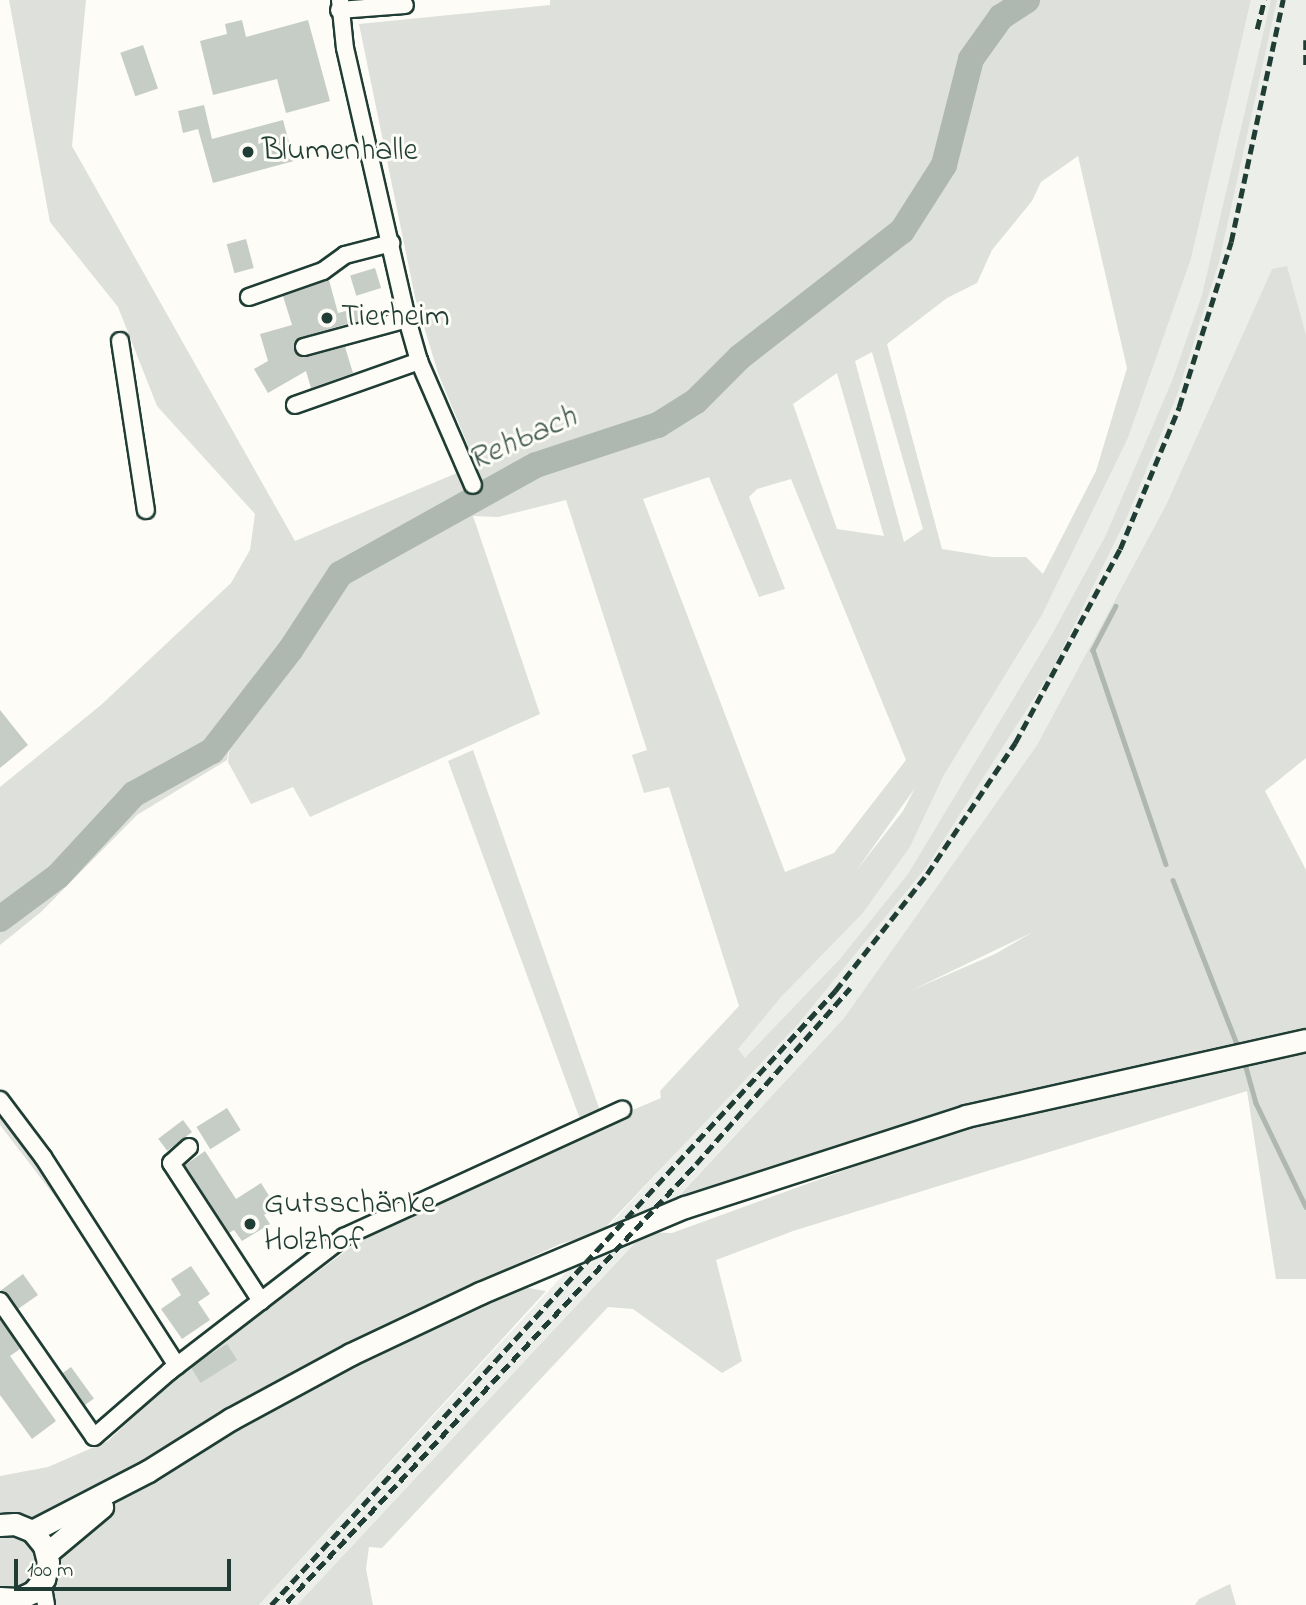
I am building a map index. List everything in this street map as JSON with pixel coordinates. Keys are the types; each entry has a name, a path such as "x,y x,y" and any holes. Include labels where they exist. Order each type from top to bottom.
{"main road":[{"path":"1,1524 33,1531 148,1471 231,1419 351,1354 480,1293 685,1207 966,1116 1306,1040"},
{"path":"11,1601 30,1594 42,1582 47,1553 148,1471"},
{"path":"33,1531 47,1553"}],"street":[{"path":"405,5 339,5 407,319 419,361 473,485"},
{"path":"248,297 323,271 345,255 391,243"},
{"path":"304,347 407,319"},
{"path":"120,341 146,510"},
{"path":"295,405 419,361"},
{"path":"0,1100 43,1157 177,1366"},
{"path":"0,1301 94,1437 177,1366 344,1237 622,1110"},
{"path":"189,1147 171,1163 261,1301"},
{"path":"42,1582 46,1605"}],"shaded area":[{"path":"9,0 86,0 72,146 295,541 476,465 438,373 415,297 359,24 550,5 550,0 1251,0 1191,259 1128,438 1042,615 944,775 910,847 863,913 781,997 738,1049 745,1058 840,959 908,874 1050,638 1106,535 1172,381 1202,295 1271,0 1277,0 1219,262 1177,395 1127,517 1053,668 927,866 798,1024 600,1233 560,1244 383,1326 223,1412 46,1517 28,1519 0,1515 0,1476 48,1467 108,1441 178,1375 374,1230 584,1130 448,761 473,750 604,1122 661,1098 660,1091 739,1006 669,787 644,793 632,755 647,750 566,500 498,517 473,516 540,714 310,817 293,787 251,804 228,762 230,744 227,760 137,815 41,912 0,945 0,787 101,705 231,583 250,550 255,514 157,406 118,307 50,222","holes":["1078,156 1127,368 1096,471 1043,574 1026,557 992,557 942,549 887,344 947,298 977,283 992,250 1032,201 1041,182","872,352 923,529 904,542 855,361","837,373 884,536 837,529 793,404","709,477 759,597 785,589 749,497 757,489 791,479 906,760 834,853 785,872 643,499","915,788 903,811 856,871"]},
{"path":"1251,0 1306,0 1306,335 1272,269 1166,505 1037,745 844,1018 297,1605 259,1605 674,1155 729,1082 728,1050 863,913 910,847 944,775 1042,615 1128,438 1191,259"},
{"path":"1287,266 1306,335 1306,758 1265,791 1306,870 1306,1032 675,1200 844,1018 1037,745 1166,505 1272,269","holes":["1033,932 995,954 910,991"]},
{"path":"1306,1052 1306,1279 1276,1279 1247,1091 793,1231 716,1260 742,1361 722,1373 633,1309 608,1307 382,1548 369,1547 366,1569 373,1605 297,1605 645,1232 672,1233 961,1128"},
{"path":"0,1089 16,1107 70,1216 0,1125"},
{"path":"522,1287 546,1291 259,1605 51,1605 57,1555 78,1530 181,1458 366,1357 501,1292"},
{"path":"10,1533 26,1538 36,1551 37,1567 22,1586 6,1589 0,1587 0,1534"},
{"path":"1230,1584 1236,1605 1195,1605 1199,1599"}],"building":[{"path":"242,20 246,37 308,20 330,101 286,113 277,79 213,95 200,41 227,34 225,24"},
{"path":"143,45 158,88 135,96 120,53"},
{"name":"Blumenhalle","path":"204,105 212,139 283,120 294,161 213,183 198,129 183,133 178,111"},
{"path":"246,239 254,268 234,273 227,244"},
{"path":"375,268 381,288 356,296 350,276"},
{"path":"329,280 338,313 361,307 365,319 301,337 294,349 306,357 345,347 353,373 311,388 306,371 268,393 254,369 268,361 260,334 292,325 283,296"},
{"path":"0,710 28,745 0,768"},
{"path":"227,1108 241,1130 210,1149 196,1127"},
{"path":"183,1120 192,1132 167,1151 158,1139"},
{"path":"205,1151 236,1199 261,1183 276,1207 264,1215 270,1224 242,1241 234,1230 229,1233 185,1165"},
{"path":"191,1266 210,1294 198,1302 210,1320 182,1339 161,1309 181,1295 171,1279"},
{"path":"23,1274 38,1295 18,1309 0,1291"},
{"path":"0,1319 20,1349 10,1356 56,1421 32,1439 0,1395"},
{"path":"227,1344 237,1360 201,1383 191,1367"},
{"path":"71,1367 94,1399 85,1405 62,1373"}],"waterway":[{"name":"Rehbach","path":"0,919 58,876 134,794 212,751 291,649 340,574 536,465 658,425 696,401 740,357 902,231 944,165 971,59 1001,17 1027,0"},
{"path":"1116,606 1093,650 1166,864"},
{"path":"1173,880 1239,1049"},
{"path":"1244,1060 1256,1103 1306,1207"}],"railway":[{"path":"1257,29 1264,0"},
{"path":"271,1605 835,991 927,874 1015,743 1120,549 1179,407 1231,242 1283,0"},
{"path":"1306,40 1306,69"},
{"path":"287,1602 696,1164 850,988"}],"place":[{"name":"Blumenhalle","path":"248,152"},
{"name":"Tierheim","path":"327,318"},
{"name":"Gutsschänke Holzhof","path":"250,1224"}]}
